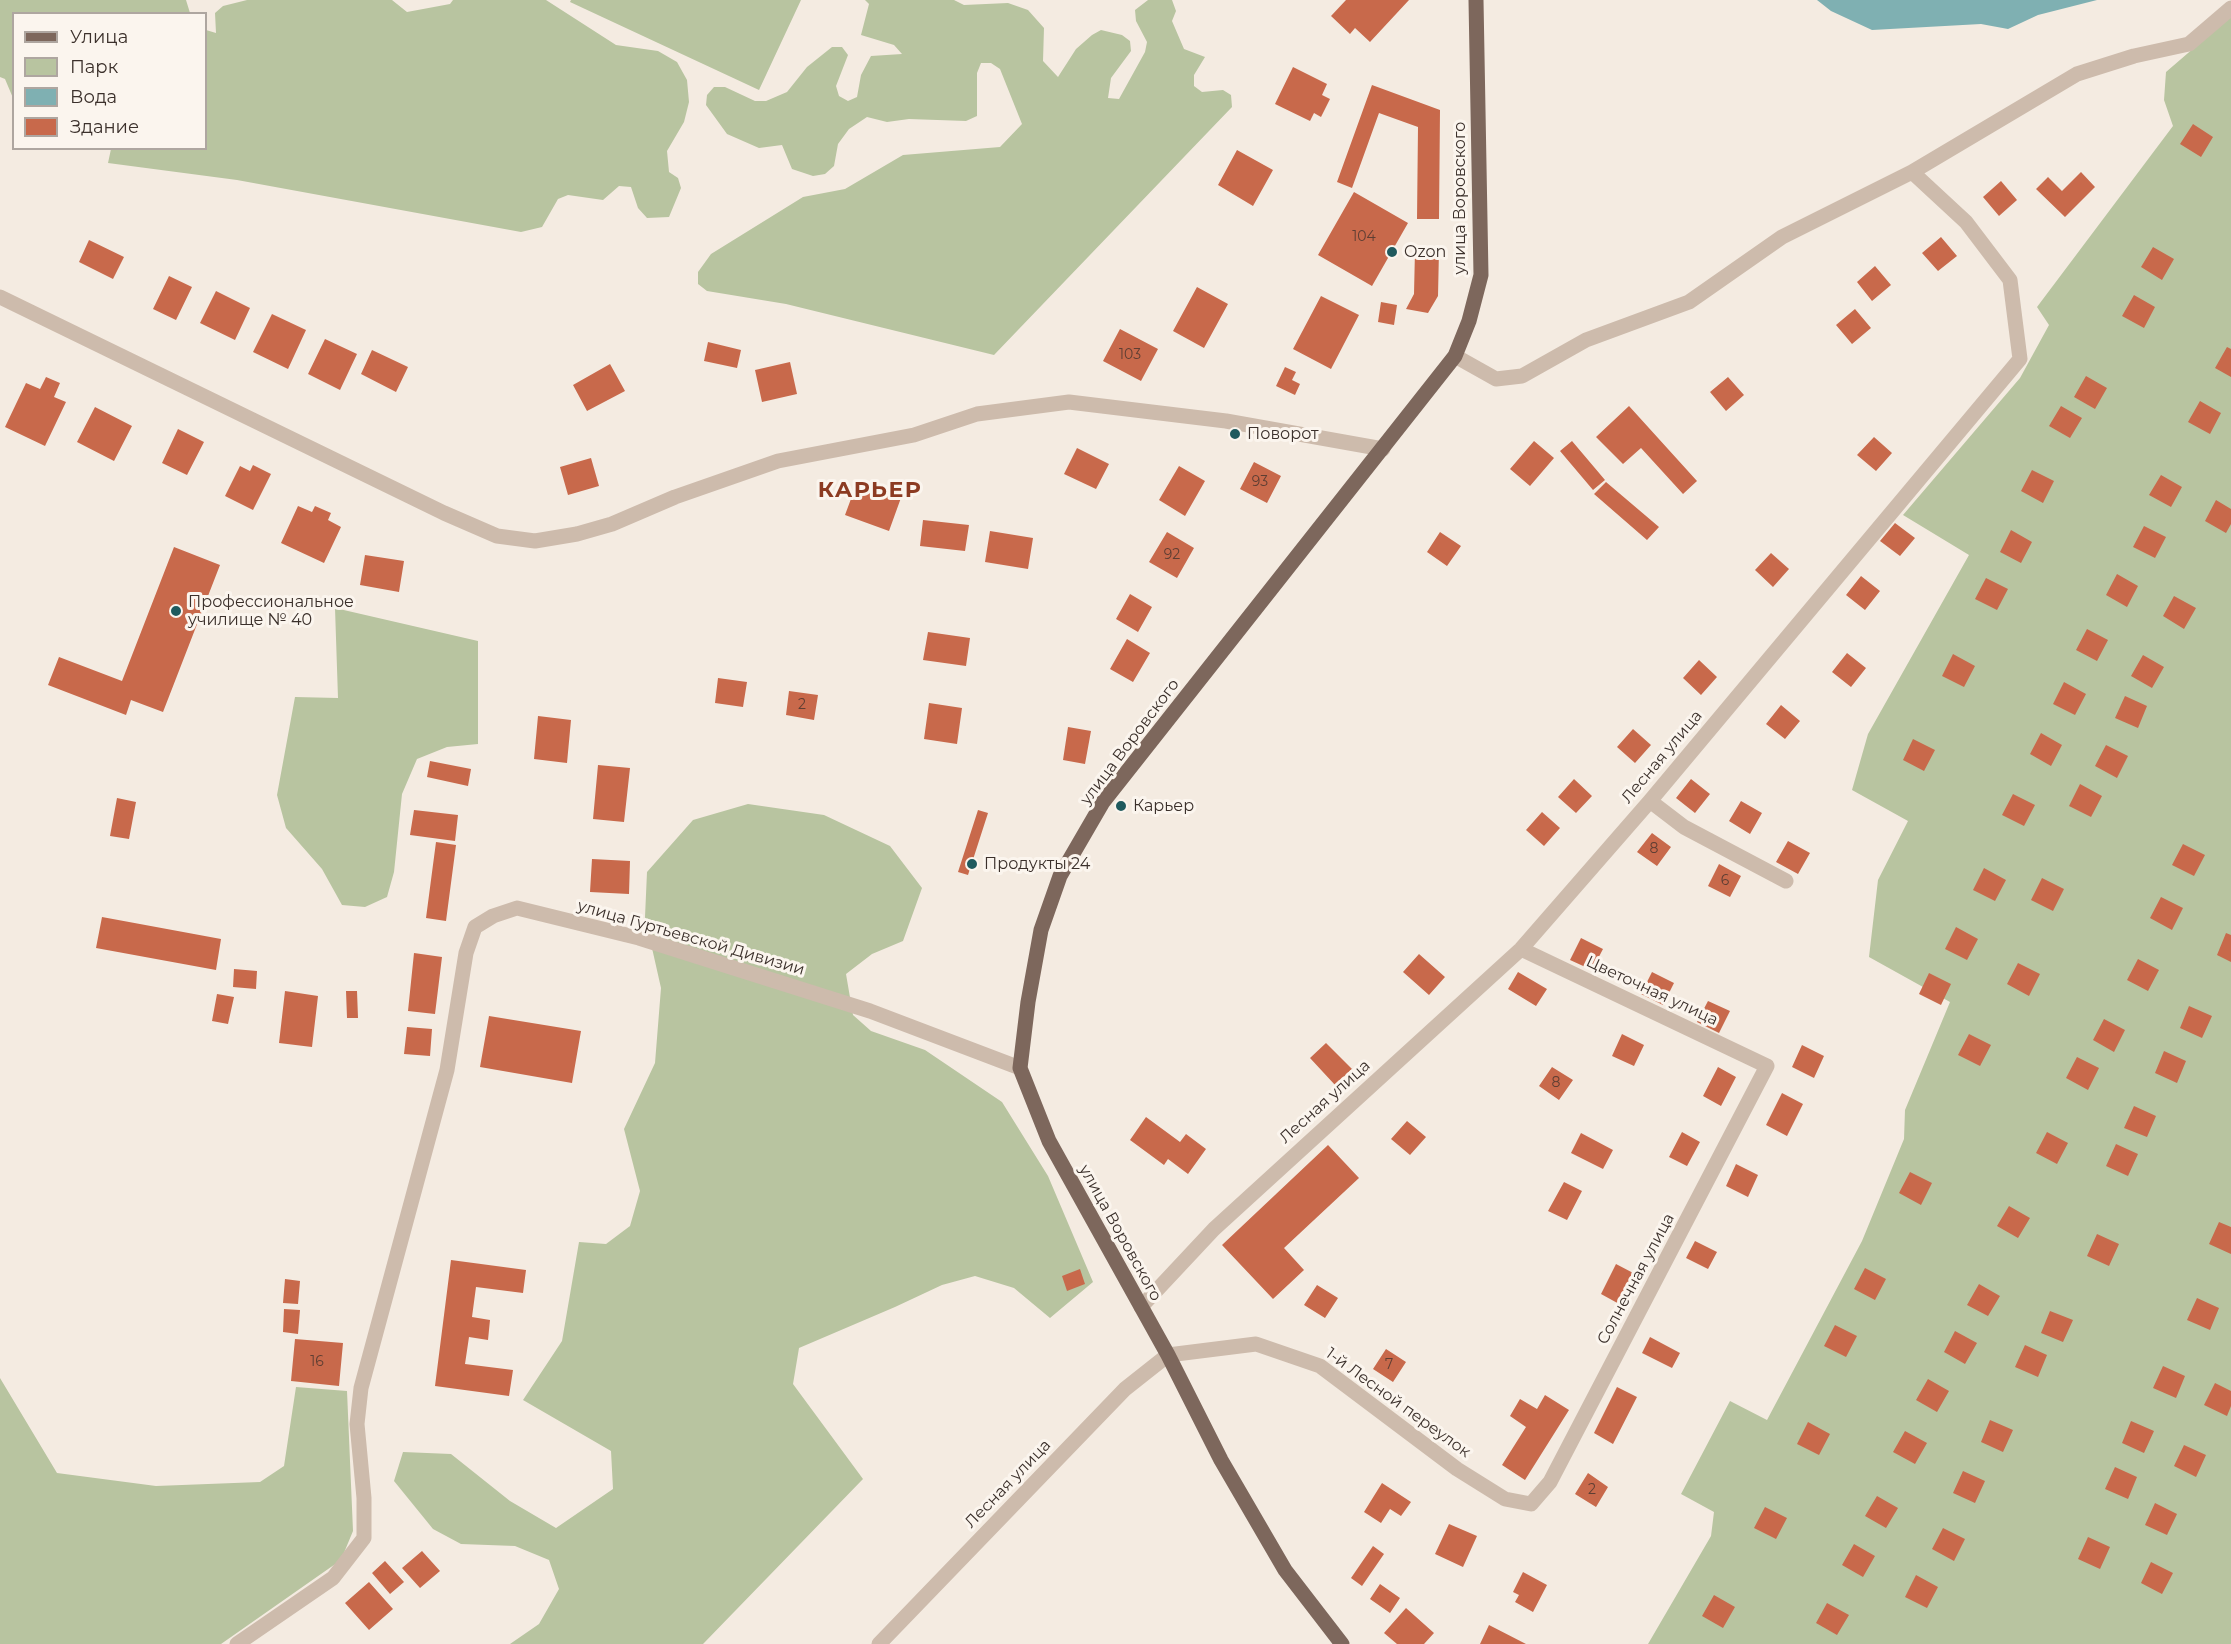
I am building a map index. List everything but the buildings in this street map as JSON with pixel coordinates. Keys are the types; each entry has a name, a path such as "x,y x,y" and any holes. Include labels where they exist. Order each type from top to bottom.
{"main road":[{"name":"улица Воровского","path":"1342,1644 1285,1570 1221,1460 1168,1355 1049,1141 1020,1068 1028,1002 1041,930 1060,876 1103,802 1455,356 1469,321 1481,275 1476,0"}],"street":[{"path":"1455,356 1496,379 1522,376 1586,340 1689,302 1782,237 1912,172 2077,74 2134,56 2189,44 2231,8"},
{"name":"Лесная улица","path":"1140,1307 1222,1221 1521,949 1650,801 2020,358 2010,280 1966,222 1912,172"},
{"path":"0,297 444,513 497,536 535,541 577,534 612,524 675,497 778,461 915,435 977,414 1069,402 1226,421 1383,449"},
{"path":"1650,801 1684,827 1786,881"},
{"name":"улица Гуртьевской Дивизии","path":"237,1644 333,1578 364,1538 364,1498 357,1424 365,1368 447,1070 466,953 475,927 492,916 517,908 639,938 870,1011 1020,1068"},
{"name":"Цветочная улица","path":"1521,949 1767,1066"},
{"name":"Солнечная улица","path":"1531,1504 1550,1482 1767,1066"},
{"name":"1-й Лесной переулок","path":"1168,1355 1256,1344 1320,1366 1456,1468 1505,1499 1531,1504"},
{"name":"Лесная улица","path":"879,1644 1125,1389 1168,1355"}],"green space":[{"path":"0,0 186,0 190,12 12,12 12,96 5,79 0,77"},
{"path":"247,0 392,0 407,12 450,4 453,0 546,0 616,45 658,51 677,62 687,80 689,102 684,122 667,151 669,172 678,178 681,188 669,217 647,218 638,208 631,187 619,186 603,200 568,195 558,199 542,227 521,232 237,180 108,163 111,150 207,150 207,30 216,33 215,13 223,6"},
{"path":"571,0 801,0 759,90 570,2"},
{"path":"865,0 954,0 964,5 1008,3 1028,10 1044,28 1043,61 1058,77 1076,49 1092,35 1101,30 1122,35 1130,41 1131,51 1111,78 1108,98 1119,99 1145,52 1147,42 1136,21 1135,10 1148,0 1172,0 1176,11 1172,21 1184,49 1205,57 1194,75 1194,86 1202,92 1223,90 1231,95 1232,107 994,355 786,304 707,291 698,284 698,272 711,254 803,197 845,189 903,155 1000,147 1022,124 1000,69 991,63 981,63 977,73 977,116 966,121 909,119 887,122 867,117 849,129 838,144 834,166 825,174 813,176 792,169 782,145 759,148 727,134 706,105 707,95 714,87 725,87 755,101 766,101 787,92 807,67 832,47 842,47 848,55 836,86 839,96 848,101 857,97 861,75 871,56 902,54 894,45 861,35 869,4"},
{"path":"2231,16 2231,1644 1648,1644 1711,1536 1714,1512 1681,1494 1730,1401 1767,1420 1862,1241 1904,1139 1905,1110 1950,1002 1869,957 1878,880 1908,821 1852,790 1868,734 1969,555 1903,515 2020,378 2049,325 2037,307 2173,126 2164,100 2166,72"},
{"path":"335,608 478,641 478,744 447,747 417,759 402,794 394,872 387,897 365,907 342,905 322,869 286,828 277,795 295,697 338,698"},
{"path":"748,804 824,815 890,846 922,888 903,941 872,954 846,974 853,1015 871,1031 925,1050 1002,1102 1048,1176 1093,1282 1050,1318 1014,1288 975,1276 942,1285 799,1348 793,1384 863,1479 703,1644 510,1644 539,1624 559,1589 549,1560 515,1546 461,1544 433,1529 394,1481 403,1452 451,1454 510,1501 556,1528 613,1489 611,1451 523,1400 562,1341 579,1242 606,1244 630,1226 640,1191 624,1129 655,1063 661,988 645,917 647,872 693,820"},
{"path":"0,1378 57,1473 156,1486 260,1482 284,1466 296,1387 347,1391 353,1531 341,1560 221,1644 0,1644"}],"water":[{"path":"1817,0 2097,0 2038,15 2008,29 1981,24 1872,30 1831,11"}],"place":[{"name":"Ozon","path":"1392,252"},
{"name":"Поворот","path":"1235,434"},
{"name":"Профессиональное училище № 40","path":"176,611"},
{"name":"Карьер","path":"1121,806"},
{"name":"Продукты 24","path":"972,864"}],"district":[{"name":"КАРЬЕР","path":"870,491"}]}
